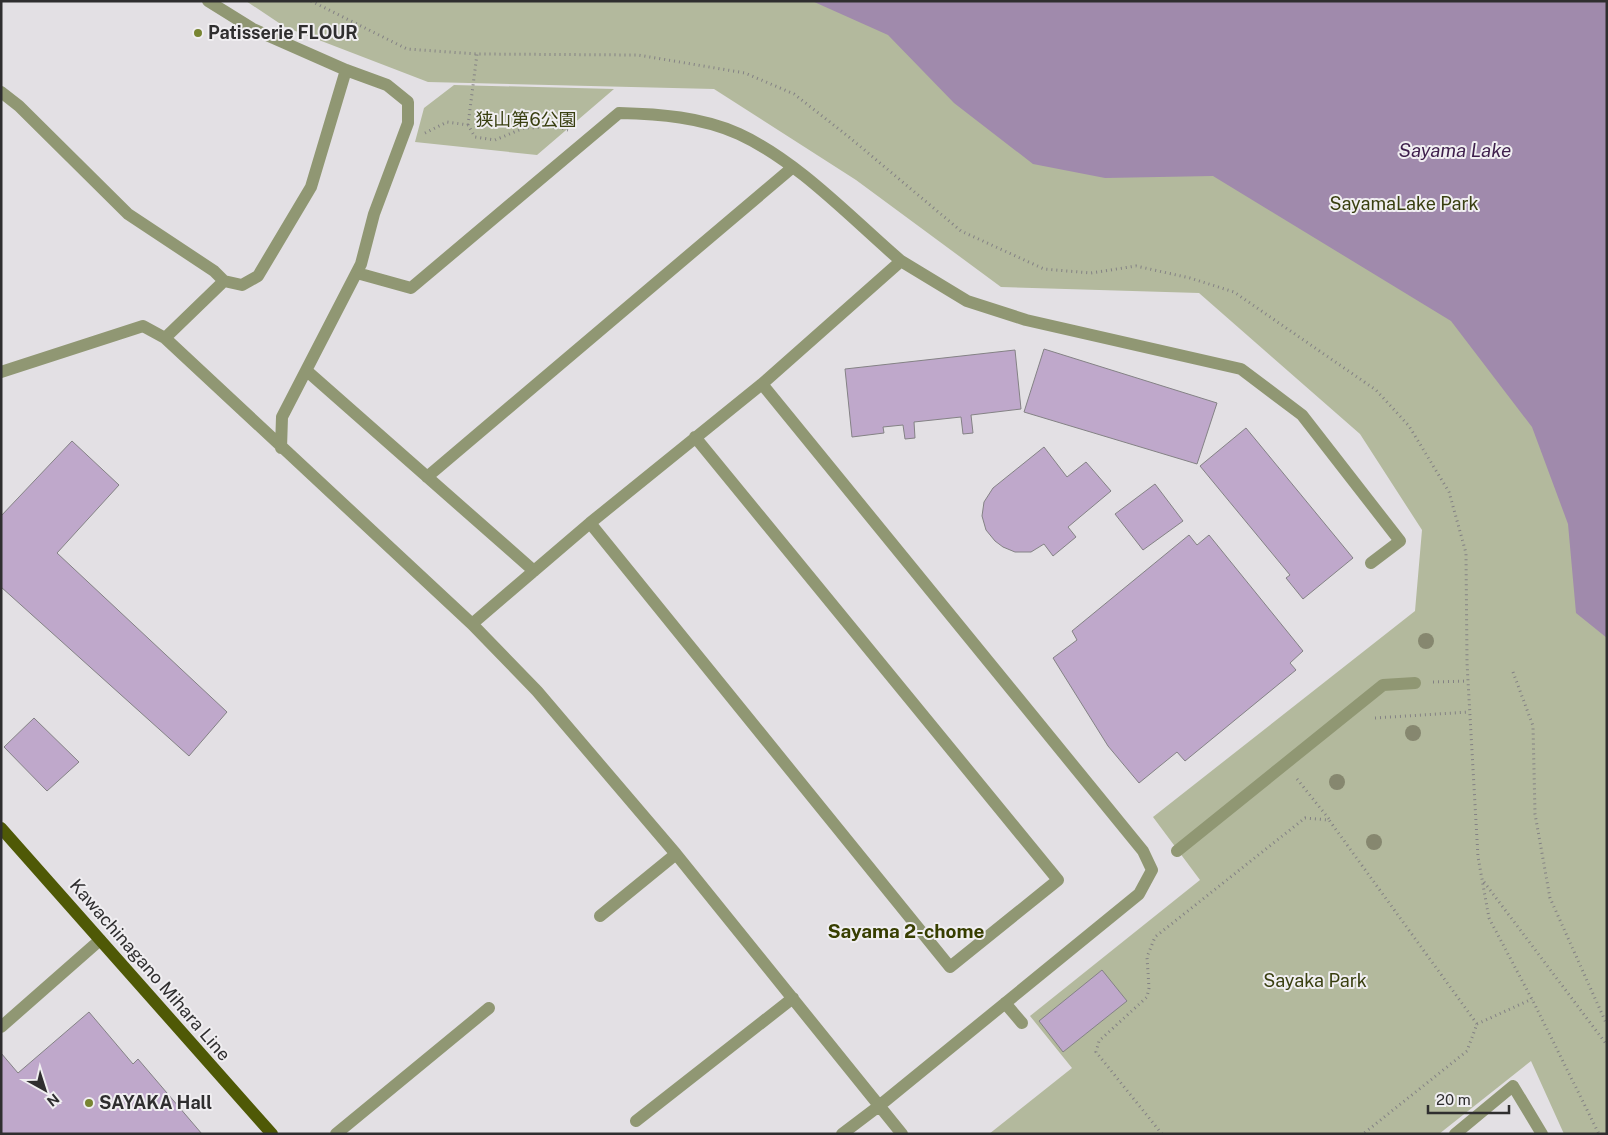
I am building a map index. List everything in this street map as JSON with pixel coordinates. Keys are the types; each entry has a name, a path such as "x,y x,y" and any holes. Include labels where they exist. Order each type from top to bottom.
{"main road":[{"name":"Kawachinagano Mihara Line","path":"1,828 272,1134"}],"street":[{"path":"208,1 253,29 346,70 387,85 408,102 408,123 374,214 362,264 282,418 281,448"},
{"path":"1,92 19,106 128,214 214,271 224,281 242,285 258,276 311,187 346,70"},
{"path":"357,273 412,288 619,113 664,114 738,134 771,152 793,167 901,261 967,301 1018,317 1241,369 1302,414 1400,541 1371,563"},
{"path":"427,477 793,167"},
{"path":"472,624 590,523 762,384 901,261"},
{"path":"165,338 224,281"},
{"path":"1,372 143,326 165,338 472,624 537,691 676,854 902,1134"},
{"path":"307,370 534,571"},
{"path":"762,384 1143,851 1152,870 1139,894 842,1134"},
{"path":"590,523 950,967 1058,880 696,437"},
{"path":"1177,851 1383,686 1414,683"},
{"path":"600,916 676,854"},
{"path":"1,1027 100,940"},
{"path":"636,1121 793,998"},
{"path":"1005,1002 1022,1022"},
{"path":"336,1134 489,1008"},
{"path":"1454,1134 1514,1086 1542,1134"}],"path":[{"path":"311,1 407,49 477,54 638,55 745,73 794,94 849,137 961,231 1044,269 1091,273 1136,266 1190,278 1234,292 1376,390 1409,426 1449,492 1466,553 1469,712 1478,856 1489,918 1532,999 1599,1134"},
{"path":"477,54 468,125 475,137 495,140 524,128 558,126 587,139"},
{"path":"404,135 416,138 447,122 468,125"},
{"path":"1513,672 1534,726 1535,814 1550,898 1607,1025"},
{"path":"1414,683 1468,681"},
{"path":"1342,720 1469,712"},
{"path":"1286,765 1329,820 1477,1024"},
{"path":"1162,1134 1096,1052 1099,1041 1147,997 1149,988 1147,957 1155,937 1305,818 1329,820"},
{"path":"1482,879 1607,1045"},
{"path":"1363,1134 1467,1052 1477,1024 1532,999"}],"green space":[{"name":"SayamaLake Park","path":"246,1 1607,1 1607,1134 1564,1134 1531,1061 1439,1134 989,1134 1072,1068 1030,1016 1200,880 1153,817 1415,611 1422,530 1360,434 1199,293 1001,287 856,180 714,89 428,82 285,27"},
{"name":"狭山第6公園","path":"454,85 614,89 537,155 415,142 424,108"}],"water":[{"name":"Sayama Lake","path":"812,1 1607,1 1607,638 1576,613 1568,524 1532,427 1451,321 1213,176 1105,178 1033,164 954,103 888,35"}],"building":[{"path":"1044,349 1217,403 1197,464 1024,412"},
{"path":"1015,350 1021,409 971,415 973,433 963,434 961,417 914,422 915,438 905,439 903,425 883,427 884,433 852,437 845,369"},
{"path":"1246,428 1353,558 1303,599 1286,578 1290,575 1200,466"},
{"path":"72,441 119,485 57,553 227,712 189,756 1,587 1,516"},
{"path":"1044,447 1067,477 1086,462 1111,491 1068,527 1076,537 1053,556 1044,544 1031,552 1015,552 1003,547 986,530 982,516 984,502 993,488"},
{"path":"1155,484 1183,521 1143,550 1115,514"},
{"path":"1189,535 1197,545 1209,535 1303,651 1290,663 1296,670 1185,761 1177,752 1139,783 1108,746 1053,658 1077,640 1072,631"},
{"path":"34,718 79,762 47,791 4,747"},
{"path":"1102,970 1127,1001 1063,1052 1039,1021"},
{"name":"SAYAKA Hall","path":"89,1012 133,1064 138,1059 202,1134 1,1134 1,1053 18,1073"}],"place":[{"name":"Patisserie FLOUR","path":"198,33"},
{"name":"SAYAKA Hall","path":"89,1103"}],"district":[{"name":"Sayama 2-chome","path":"906,931"}],"park label":[{"name":"Sayaka Park","path":"1315,981"}]}
